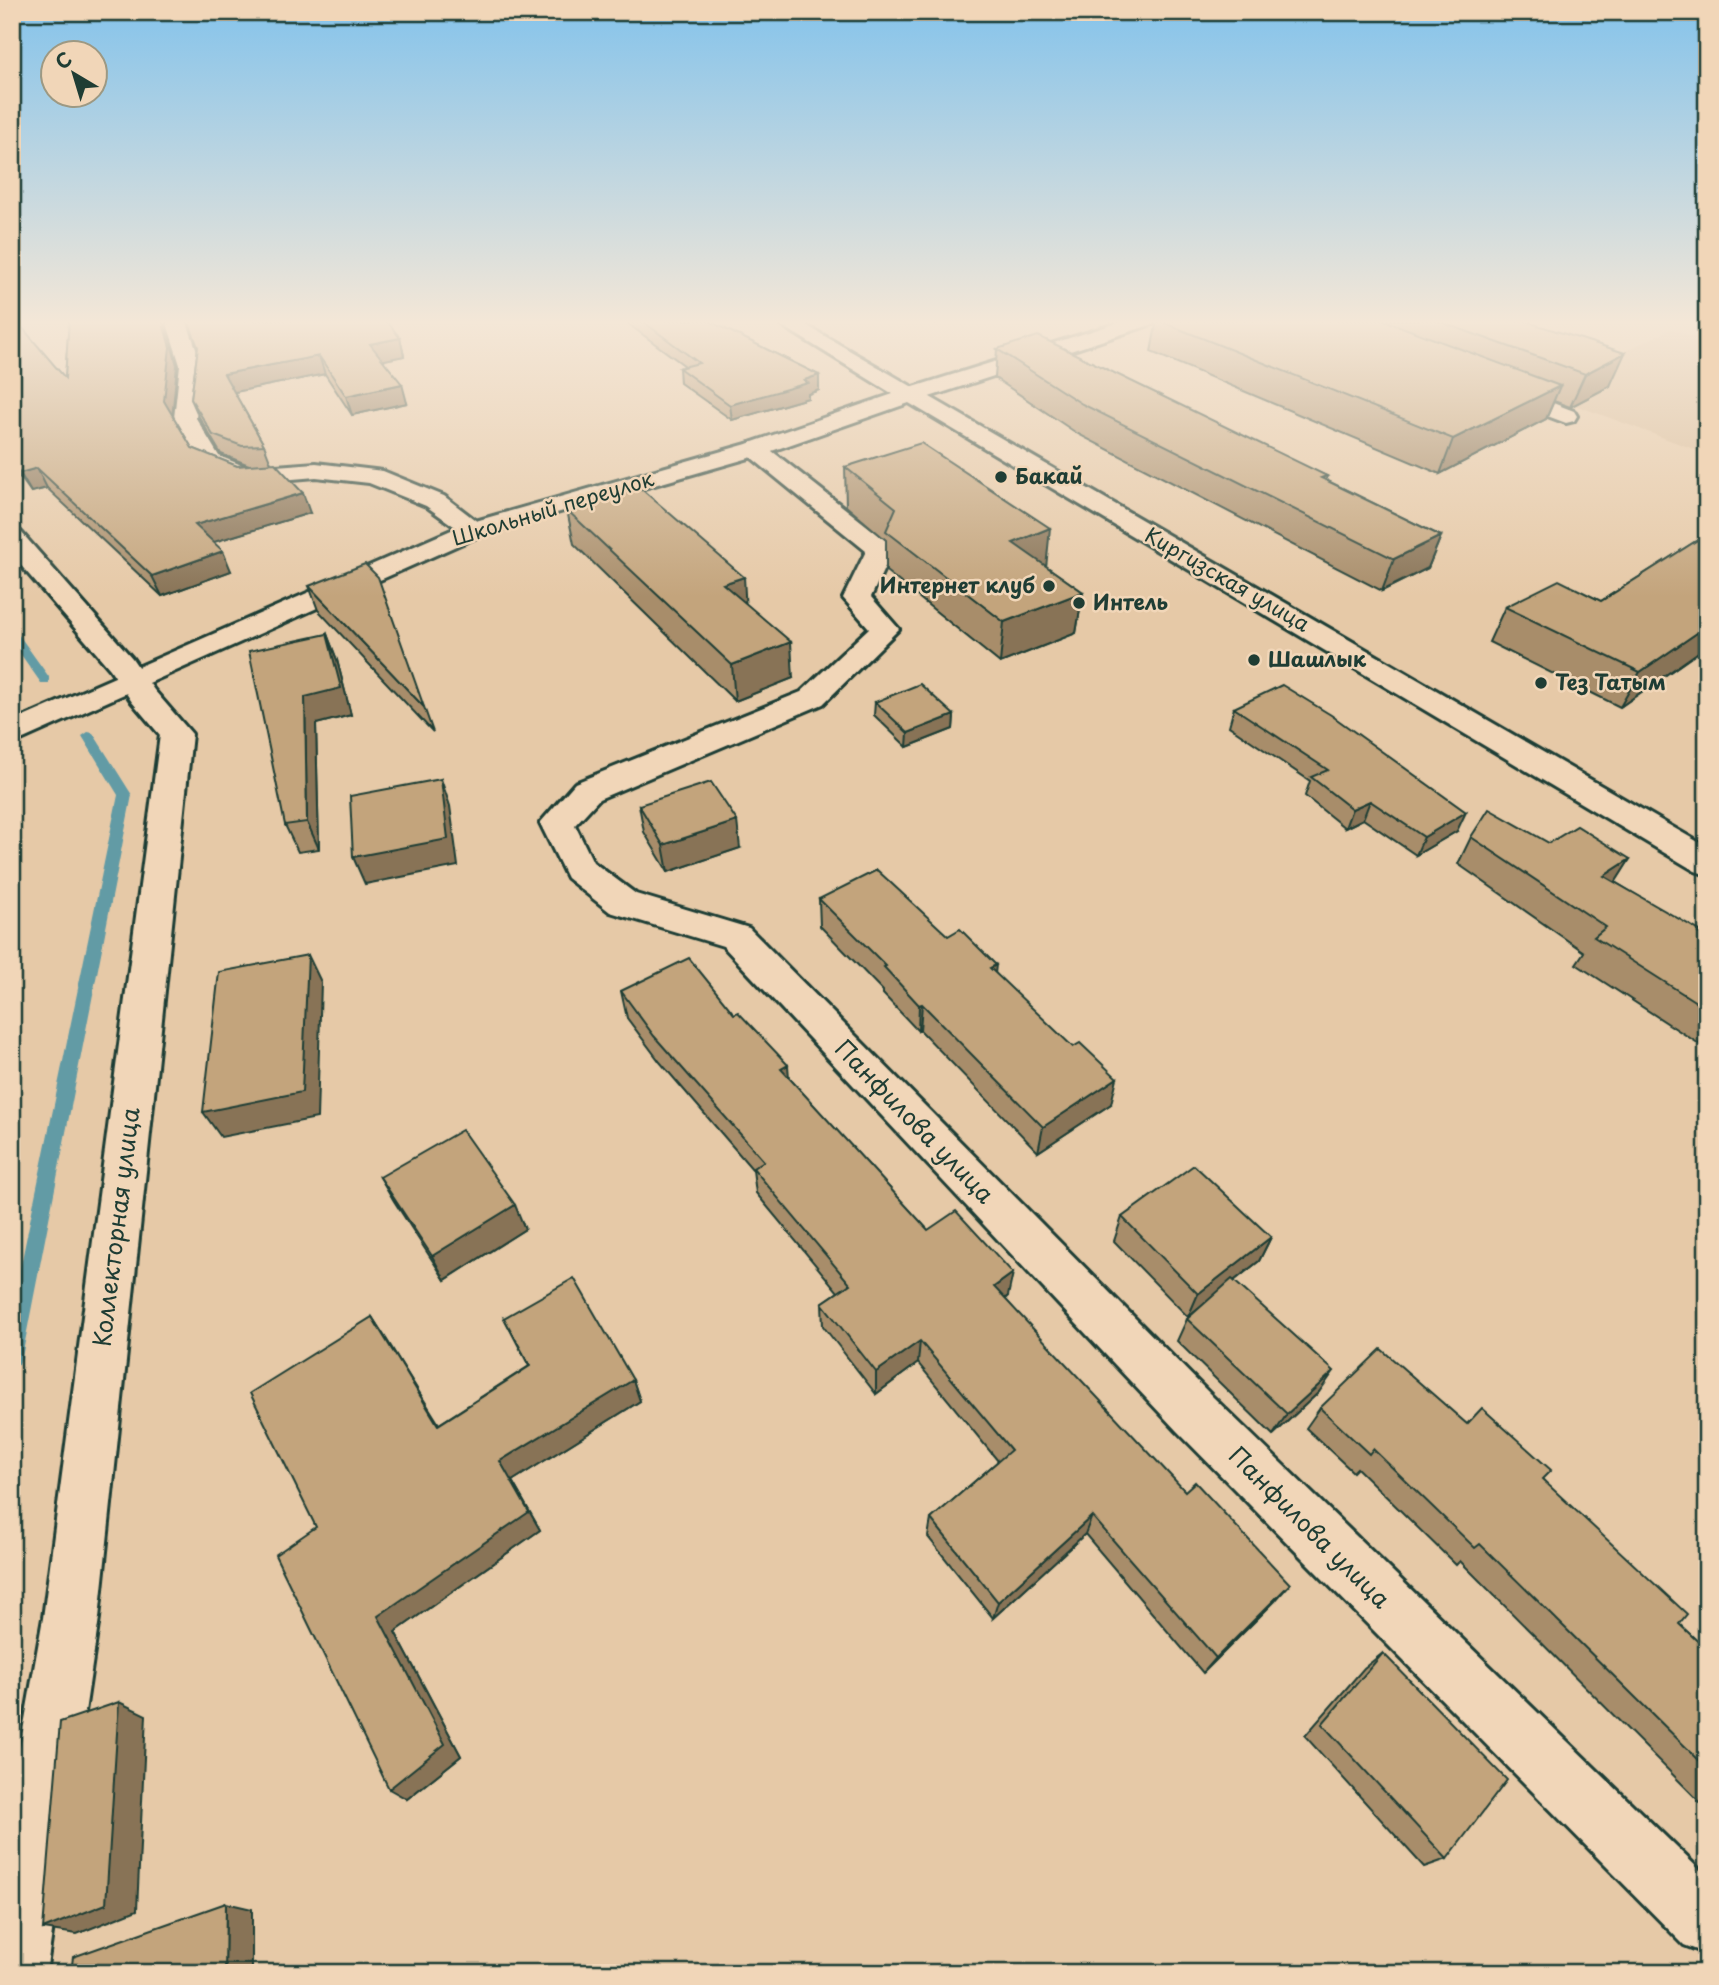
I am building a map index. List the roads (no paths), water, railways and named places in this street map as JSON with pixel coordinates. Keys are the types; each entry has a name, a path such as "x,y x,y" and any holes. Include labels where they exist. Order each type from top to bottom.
{"street":[{"path":"186,413 185,418 210,461 246,477 316,470 374,477 435,501 474,529"},
{"name":"Школьный переулок","path":"12,734 474,529 755,449 861,413"},
{"name":"Киргизская улица","path":"942,413 1707,863"},
{"path":"1557,413 1566,416"},
{"name":"Панфилова улица","path":"755,449 880,549 857,597 885,629 812,698 587,791 557,823 579,869 623,903 736,937 1195,1414 1707,1922"},
{"name":"Коллекторная улица","path":"12,538 133,679 143,696 176,734 71,1618 13,1973"}],"waterway":[{"path":"12,633 45,680"},
{"path":"12,1357 125,795 88,736"}],"place":[{"name":"Бакай","path":"1001,477"},
{"name":"Интернет клуб","path":"1049,586"},
{"name":"Интель","path":"1079,603"},
{"name":"Шашлык","path":"1254,660"},
{"name":"Тез Татым","path":"1541,683"}]}
